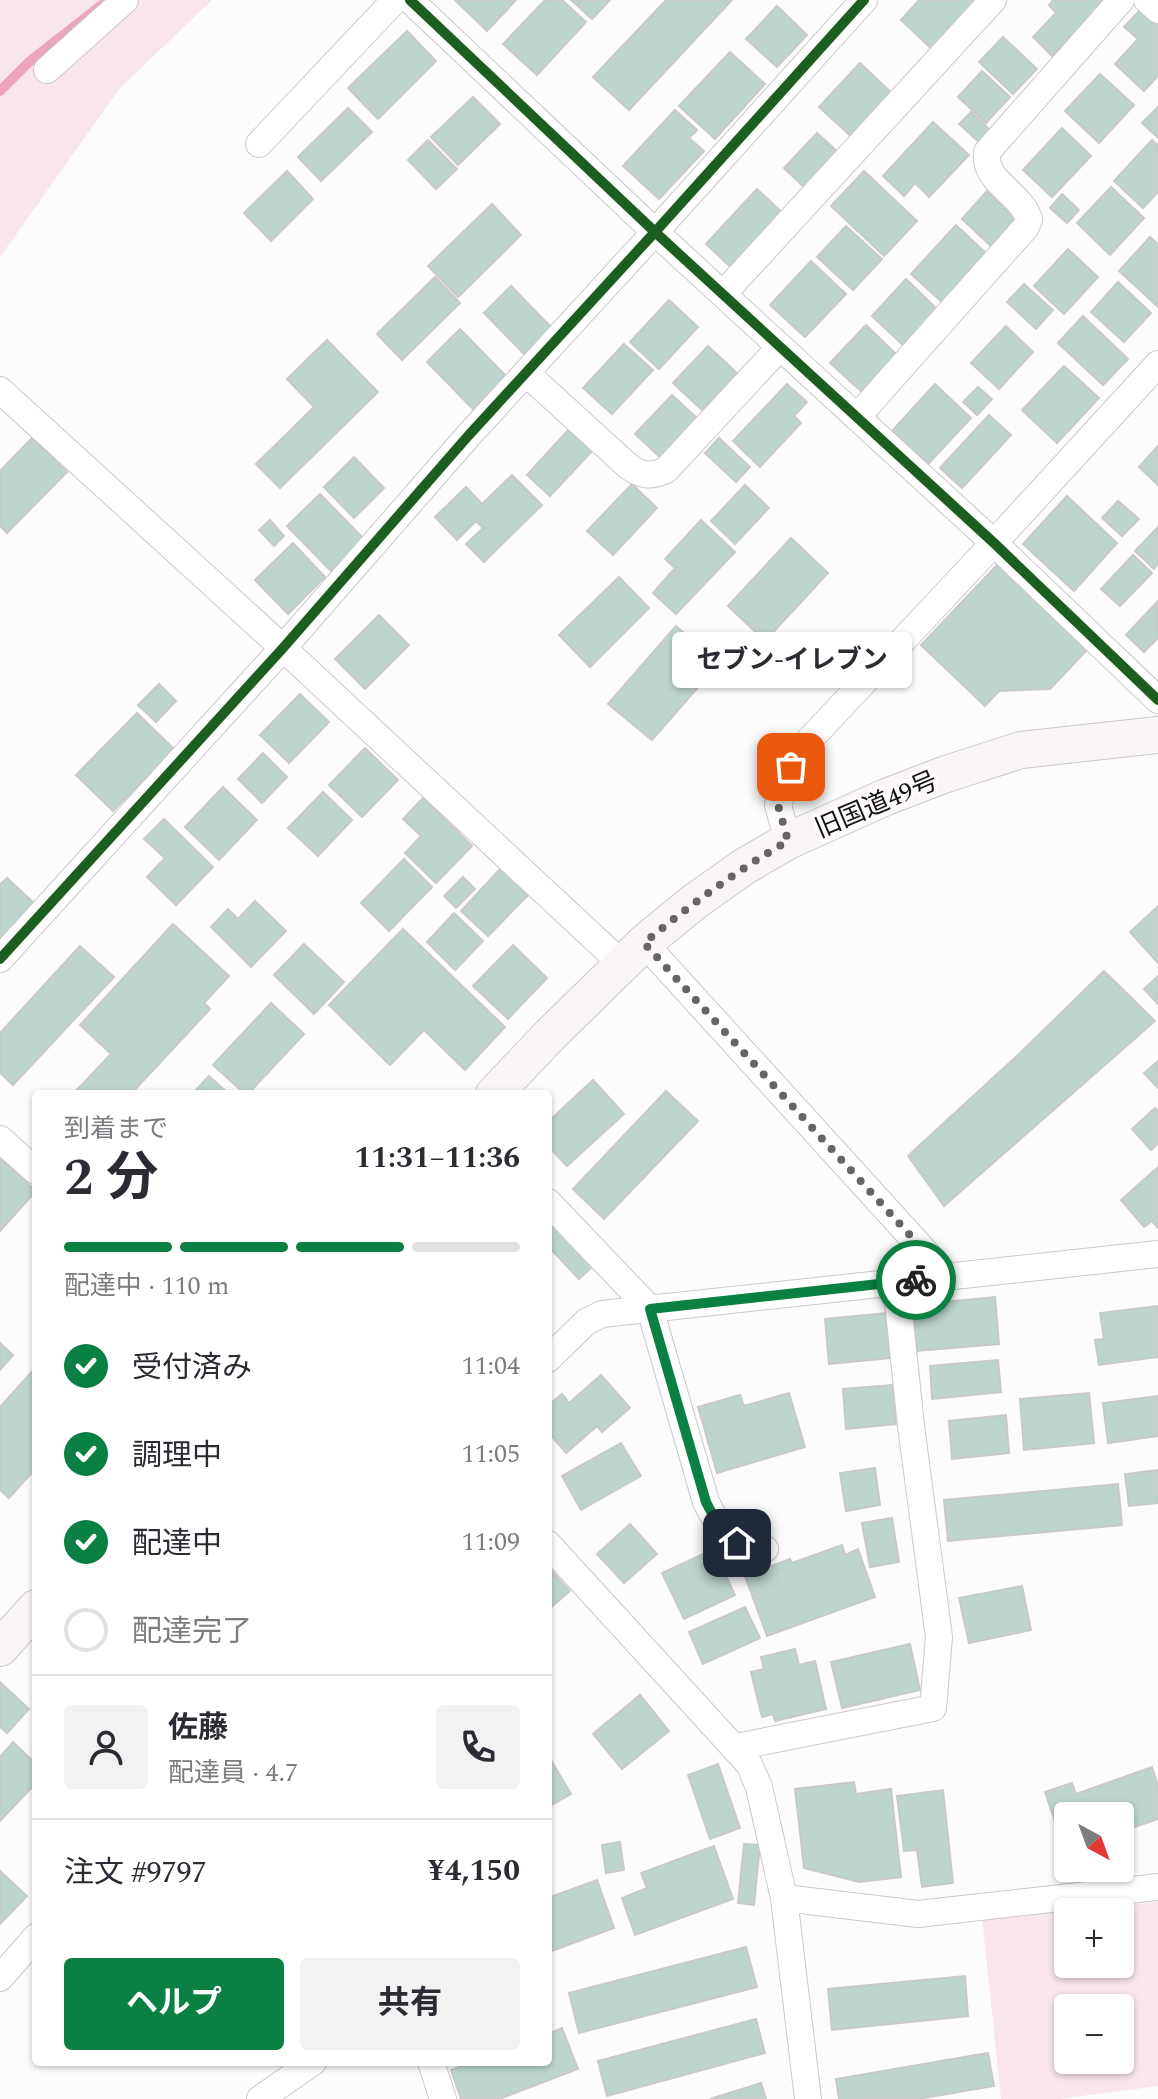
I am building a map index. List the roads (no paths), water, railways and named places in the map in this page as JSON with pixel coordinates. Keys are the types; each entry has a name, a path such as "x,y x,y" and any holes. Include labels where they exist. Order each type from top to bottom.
{"street":[{"path":"47,70 125,0"},
{"path":"259,144 395,0"},
{"path":"410,0 655,232 994,543 1158,700"},
{"path":"0,959 864,0"},
{"path":"723,294 993,0"},
{"path":"857,417 1026,227 1029,219 1026,210 988,168 987,152 1121,0"},
{"path":"1147,0 1158,10"},
{"path":"526,373 628,466 638,473 656,475 666,470 780,347"},
{"path":"788,841 778,805 791,767 802,748 1158,364"},
{"path":"0,390 283,648 632,953 928,1255 932,1279"},
{"name":"旧国道49号","path":"498,1090 632,953 694,902 788,841 886,797 1021,750 1158,735"},
{"path":"0,1139 32,1167"},
{"path":"552,1206 650,1309 706,1502 726,1535 746,1547 765,1549"},
{"path":"552,1355 586,1322 602,1314 1158,1254"},
{"path":"736,1747 933,1708 939,1637 896,1283"},
{"path":"552,1548 749,1764 759,1787 784,1898 808,2099"},
{"path":"0,1648 32,1612"},
{"path":"784,1898 918,1914 1158,1887"},
{"path":"0,1978 32,1942"},
{"path":"260,2099 307,2066"},
{"path":"432,2066 443,2099"}],"waterway":[{"path":"0,91 29,62 103,4"}],"place":[{"name":"セブン-イレブン","path":"791,767"}]}
